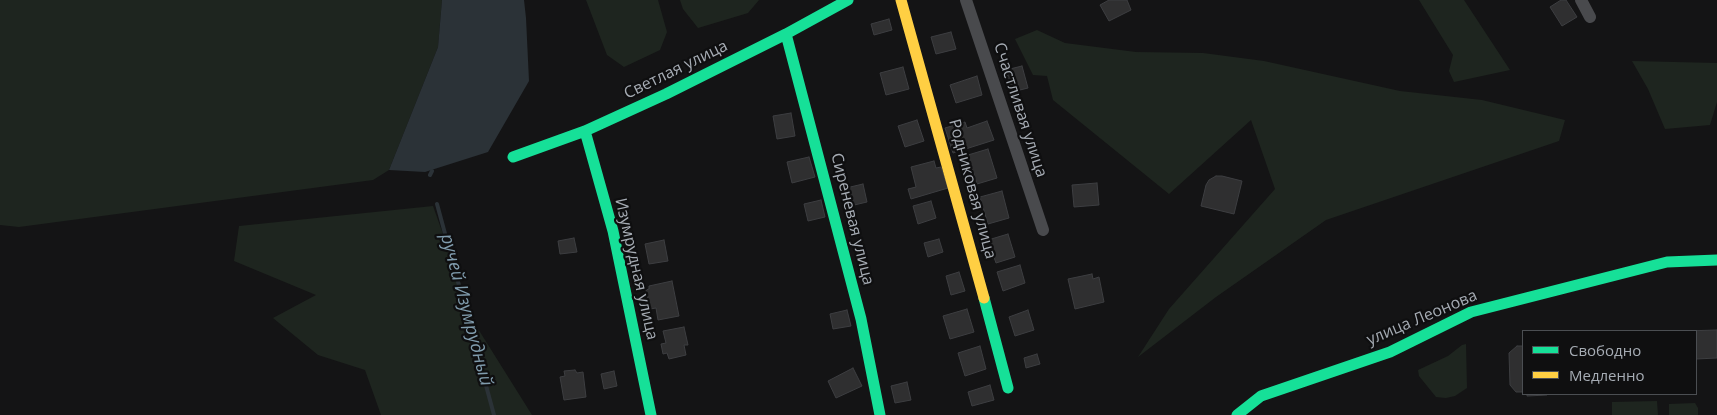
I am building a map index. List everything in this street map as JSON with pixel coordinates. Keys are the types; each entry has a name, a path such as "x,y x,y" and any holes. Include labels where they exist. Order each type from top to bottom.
{"street":[{"name":"Светлая улица","path":"513,157 585,131 666,94 786,34 848,0"},
{"name":"Родниковая улица","path":"901,0 952,176 1008,388"},
{"name":"Счастливая улица","path":"966,0 1042,230"},
{"path":"1581,0 1590,17"},
{"name":"Сиреневая улица","path":"786,34 826,178 861,319 880,415"},
{"name":"Изумрудная улица","path":"585,131 613,231 651,415"},
{"name":"улица Леонова","path":"1237,415 1261,396 1390,352 1471,312 1667,262 1717,260"}],"shaded area":[{"path":"0,0 442,0 438,47 389,170 373,180 19,227 0,225"},
{"path":"442,0 524,0 529,81 488,152 425,172 389,170 438,47"},
{"path":"586,0 658,0 667,32 660,50 624,67 607,55"},
{"path":"680,0 759,0 748,13 698,28 683,9"},
{"path":"1419,0 1464,0 1510,70 1454,82 1449,71 1453,55"},
{"path":"1037,30 1065,43 1136,52 1203,53 1264,61 1400,91 1482,100 1565,120 1559,141 1326,220 1216,297 1138,357 1169,309 1275,189 1251,120 1169,194 1053,100 1047,76 1033,75 1015,39"},
{"path":"1632,61 1717,63 1717,102 1710,125 1665,129 1648,89"},
{"path":"433,206 475,324 532,415 381,415 365,370 318,355 273,318 316,295 234,261 239,226"},
{"path":"1466,344 1467,388 1455,396 1446,398 1436,397 1419,376 1418,370 1448,356"},
{"path":"1657,401 1658,415 1612,415 1612,402"},
{"path":"1695,403 1698,408 1698,415 1669,415 1669,404"}],"building":[{"path":"1109,0 1127,0 1131,10 1109,21 1100,5"},
{"path":"1561,0 1566,0 1577,17 1562,26 1550,7"},
{"path":"889,19 892,30 874,35 871,24"},
{"path":"951,32 956,49 936,54 931,37"},
{"path":"1022,66 1028,88 1012,92 1006,70"},
{"path":"903,67 909,89 886,95 880,73"},
{"path":"977,76 982,95 956,103 950,85"},
{"path":"791,113 795,136 777,139 773,116"},
{"path":"917,120 924,141 905,147 898,126"},
{"path":"987,121 994,140 953,153 945,128 965,122 967,128"},
{"path":"988,149 997,178 977,184 968,155"},
{"path":"809,157 815,177 792,183 787,162"},
{"path":"934,161 936,168 941,167 948,188 911,199 908,189 916,187 911,167"},
{"path":"1216,176 1242,181 1234,214 1201,206 1206,185 1209,180"},
{"path":"1097,183 1099,205 1074,207 1072,185"},
{"path":"863,184 867,202 850,206 846,188"},
{"path":"1002,191 1009,218 988,224 980,197"},
{"path":"821,200 825,217 808,221 804,204"},
{"path":"931,201 936,218 918,224 913,206"},
{"path":"1008,234 1015,257 996,263 988,240"},
{"path":"574,238 577,252 560,254 558,241"},
{"path":"939,239 943,252 928,257 924,243"},
{"path":"664,240 668,261 649,264 645,244"},
{"path":"1020,265 1025,283 1003,291 997,272"},
{"path":"959,272 965,291 951,295 946,276"},
{"path":"1092,274 1093,279 1099,277 1104,302 1075,309 1068,279"},
{"path":"672,281 679,316 658,320 656,308 650,309 646,290 649,289 649,286"},
{"path":"967,309 974,332 950,339 943,316"},
{"path":"847,310 851,326 833,329 830,314"},
{"path":"1028,310 1034,330 1015,336 1009,317"},
{"path":"684,327 688,345 684,345 686,355 669,359 667,353 663,354 661,344 666,343 663,331"},
{"path":"1717,330 1717,358 1697,359 1697,331"},
{"path":"980,346 986,369 965,376 958,353"},
{"path":"1517,346 1522,346 1522,392 1516,392 1510,385 1509,353"},
{"path":"1037,354 1040,364 1026,368 1024,358"},
{"path":"853,368 862,386 836,398 828,381"},
{"path":"575,370 577,373 583,372 586,397 564,400 560,377 565,376 564,371"},
{"path":"614,371 617,386 604,389 601,374"},
{"path":"907,382 911,400 895,403 891,386"},
{"path":"990,385 994,400 972,406 968,392"}],"waterway":[{"name":"ручей Изумрудный","path":"430,175 432,171"},
{"name":"ручей Изумрудный","path":"437,204 494,415"}],"traffic: fast":[{"path":"513,157 585,131 666,94 786,34 848,0"},
{"path":"786,34 861,319 880,415"},
{"path":"585,131 613,231 651,415"},
{"path":"1237,415 1261,396 1390,352 1471,312 1667,262 1717,260"},
{"path":"984,298 1008,388"}],"traffic: slow":[{"path":"901,0 984,298"}]}
